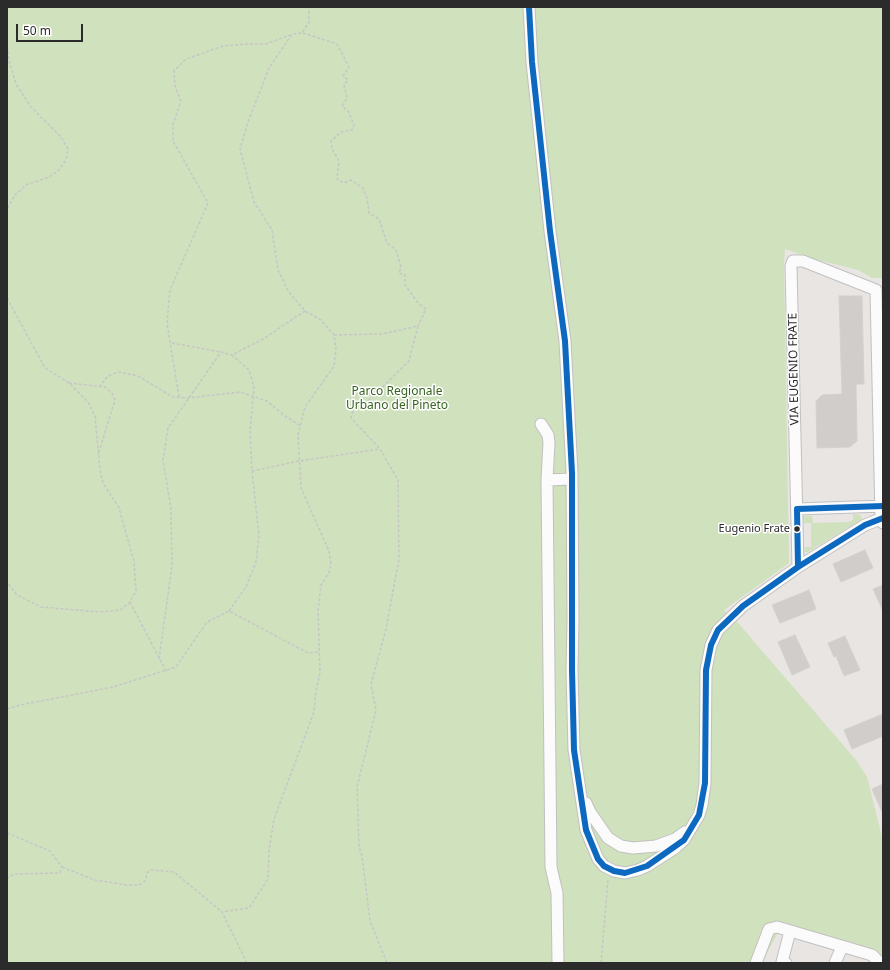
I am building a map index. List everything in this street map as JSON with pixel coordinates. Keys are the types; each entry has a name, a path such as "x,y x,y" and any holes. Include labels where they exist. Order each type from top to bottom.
{"street":[{"path":"529,7 532,62 548,216 565,342 572,479 573,722 579,787 586,830 598,859 608,869 625,873 642,868 676,848 684,840 698,815 704,793 705,678 711,645 715,635 726,621 748,602 798,567 882,515"},
{"name":"VIA EUGENIO FRATE","path":"798,567 792,263 798,260 876,290 882,515"},
{"path":"541,424 548,435 549,442 547,480 551,867 557,893 558,963"},
{"path":"547,480 572,479"},
{"path":"798,509 882,515"},
{"path":"579,787 590,812 600,828 608,838 621,846 645,848 665,843 684,833 693,825"},
{"path":"756,963 769,929 777,927 872,955 880,963"},
{"path":"786,963 782,962 790,931"},
{"path":"835,963 842,947"}],"path":[{"path":"302,33 309,22 309,7"},
{"path":"179,397 167,323 170,290 208,204 173,141 173,124 181,101 175,86 174,71 186,59 223,46 266,44 292,34 302,33 337,44 349,67 343,76 348,80 344,85 347,98 342,106 348,111 354,124 352,130 342,132 331,141 332,149 339,161 337,179 344,183 351,180 363,188 367,198 369,213 379,219 387,243 396,250 401,267 399,273 405,275 405,285 419,304 426,309 418,326 410,361 365,404 355,404 351,418 380,449 398,480 399,559 386,628 371,684 376,710 357,787 359,847 362,856 370,921 387,963"},
{"path":"222,912 249,908 268,879 269,850 274,819 314,712 316,690 320,673 318,611 321,584 329,573 331,564 329,551 302,488 298,435 305,407 334,366 336,350 334,335 321,320 305,311 288,291 278,270 272,230 254,202 240,149 248,122 268,68 292,34"},
{"path":"7,41 9,61 16,84 31,107 61,137 68,149 66,160 58,171 49,177 26,184 15,195 7,209"},
{"path":"7,298 45,368 69,383 88,402 95,416 98,457 104,483 119,508 134,561 136,591 130,602 120,610 100,612 41,607 17,595 7,582"},
{"path":"232,355 264,339 305,311"},
{"path":"334,335 382,334 418,326"},
{"path":"7,709 20,705 113,687 176,668 207,622 229,611 246,587 256,562 259,535 252,471 250,431 254,387 249,370 232,355 171,342"},
{"path":"159,659 172,566 171,509 163,460 168,428 221,352"},
{"path":"99,386 108,376 118,372 138,376 173,397 188,398 240,392 253,395 267,401 284,416 301,426"},
{"path":"69,383 105,387 112,393 115,400 98,457"},
{"path":"252,471 300,461 380,449"},
{"path":"130,602 166,671"},
{"path":"229,611 308,653 319,652"},
{"path":"7,833 50,851 62,867 95,880 126,886 139,885 145,881 147,873 151,870 174,872 222,912 247,963"},
{"path":"7,878 14,874 60,873 62,867"},
{"path":"601,963 608,869"}],"green space":[{"name":"Parco Regionale Urbano del Pineto","path":"7,7 883,7 883,281 881,278 872,278 858,270 814,259 785,249 789,563 724,610 739,624 856,760 867,777 883,841 883,958 879,954 783,923 762,963 7,963"},
{"path":"853,514 860,515 862,519 808,552 804,552 805,547 811,547 811,523 804,523 803,516 812,516 813,523 849,522 853,520"}],"building":[{"path":"839,296 862,296 864,384 856,384 857,441 850,447 817,448 816,401 822,395 842,394"},
{"path":"865,550 873,568 841,582 833,564"},
{"path":"883,585 883,611 873,589"},
{"path":"809,590 816,609 780,623 772,605"},
{"path":"795,635 810,667 792,675 778,642"},
{"path":"845,636 860,670 844,676 836,656 834,657 828,643"},
{"path":"883,714 883,736 852,749 844,730"},
{"path":"883,784 883,814 872,789"}],"transit line":[{"path":"529,7 532,62 550,231 565,341 572,473 572,670 574,750 586,830 598,859 604,866 614,871 625,873 647,866 684,840 699,815 705,783 706,670 711,645 718,630 743,606 798,567 865,525 883,518"},
{"path":"798,567 797,509 883,506"}],"place":[{"name":"Eugenio Frate","path":"797,529"}]}
